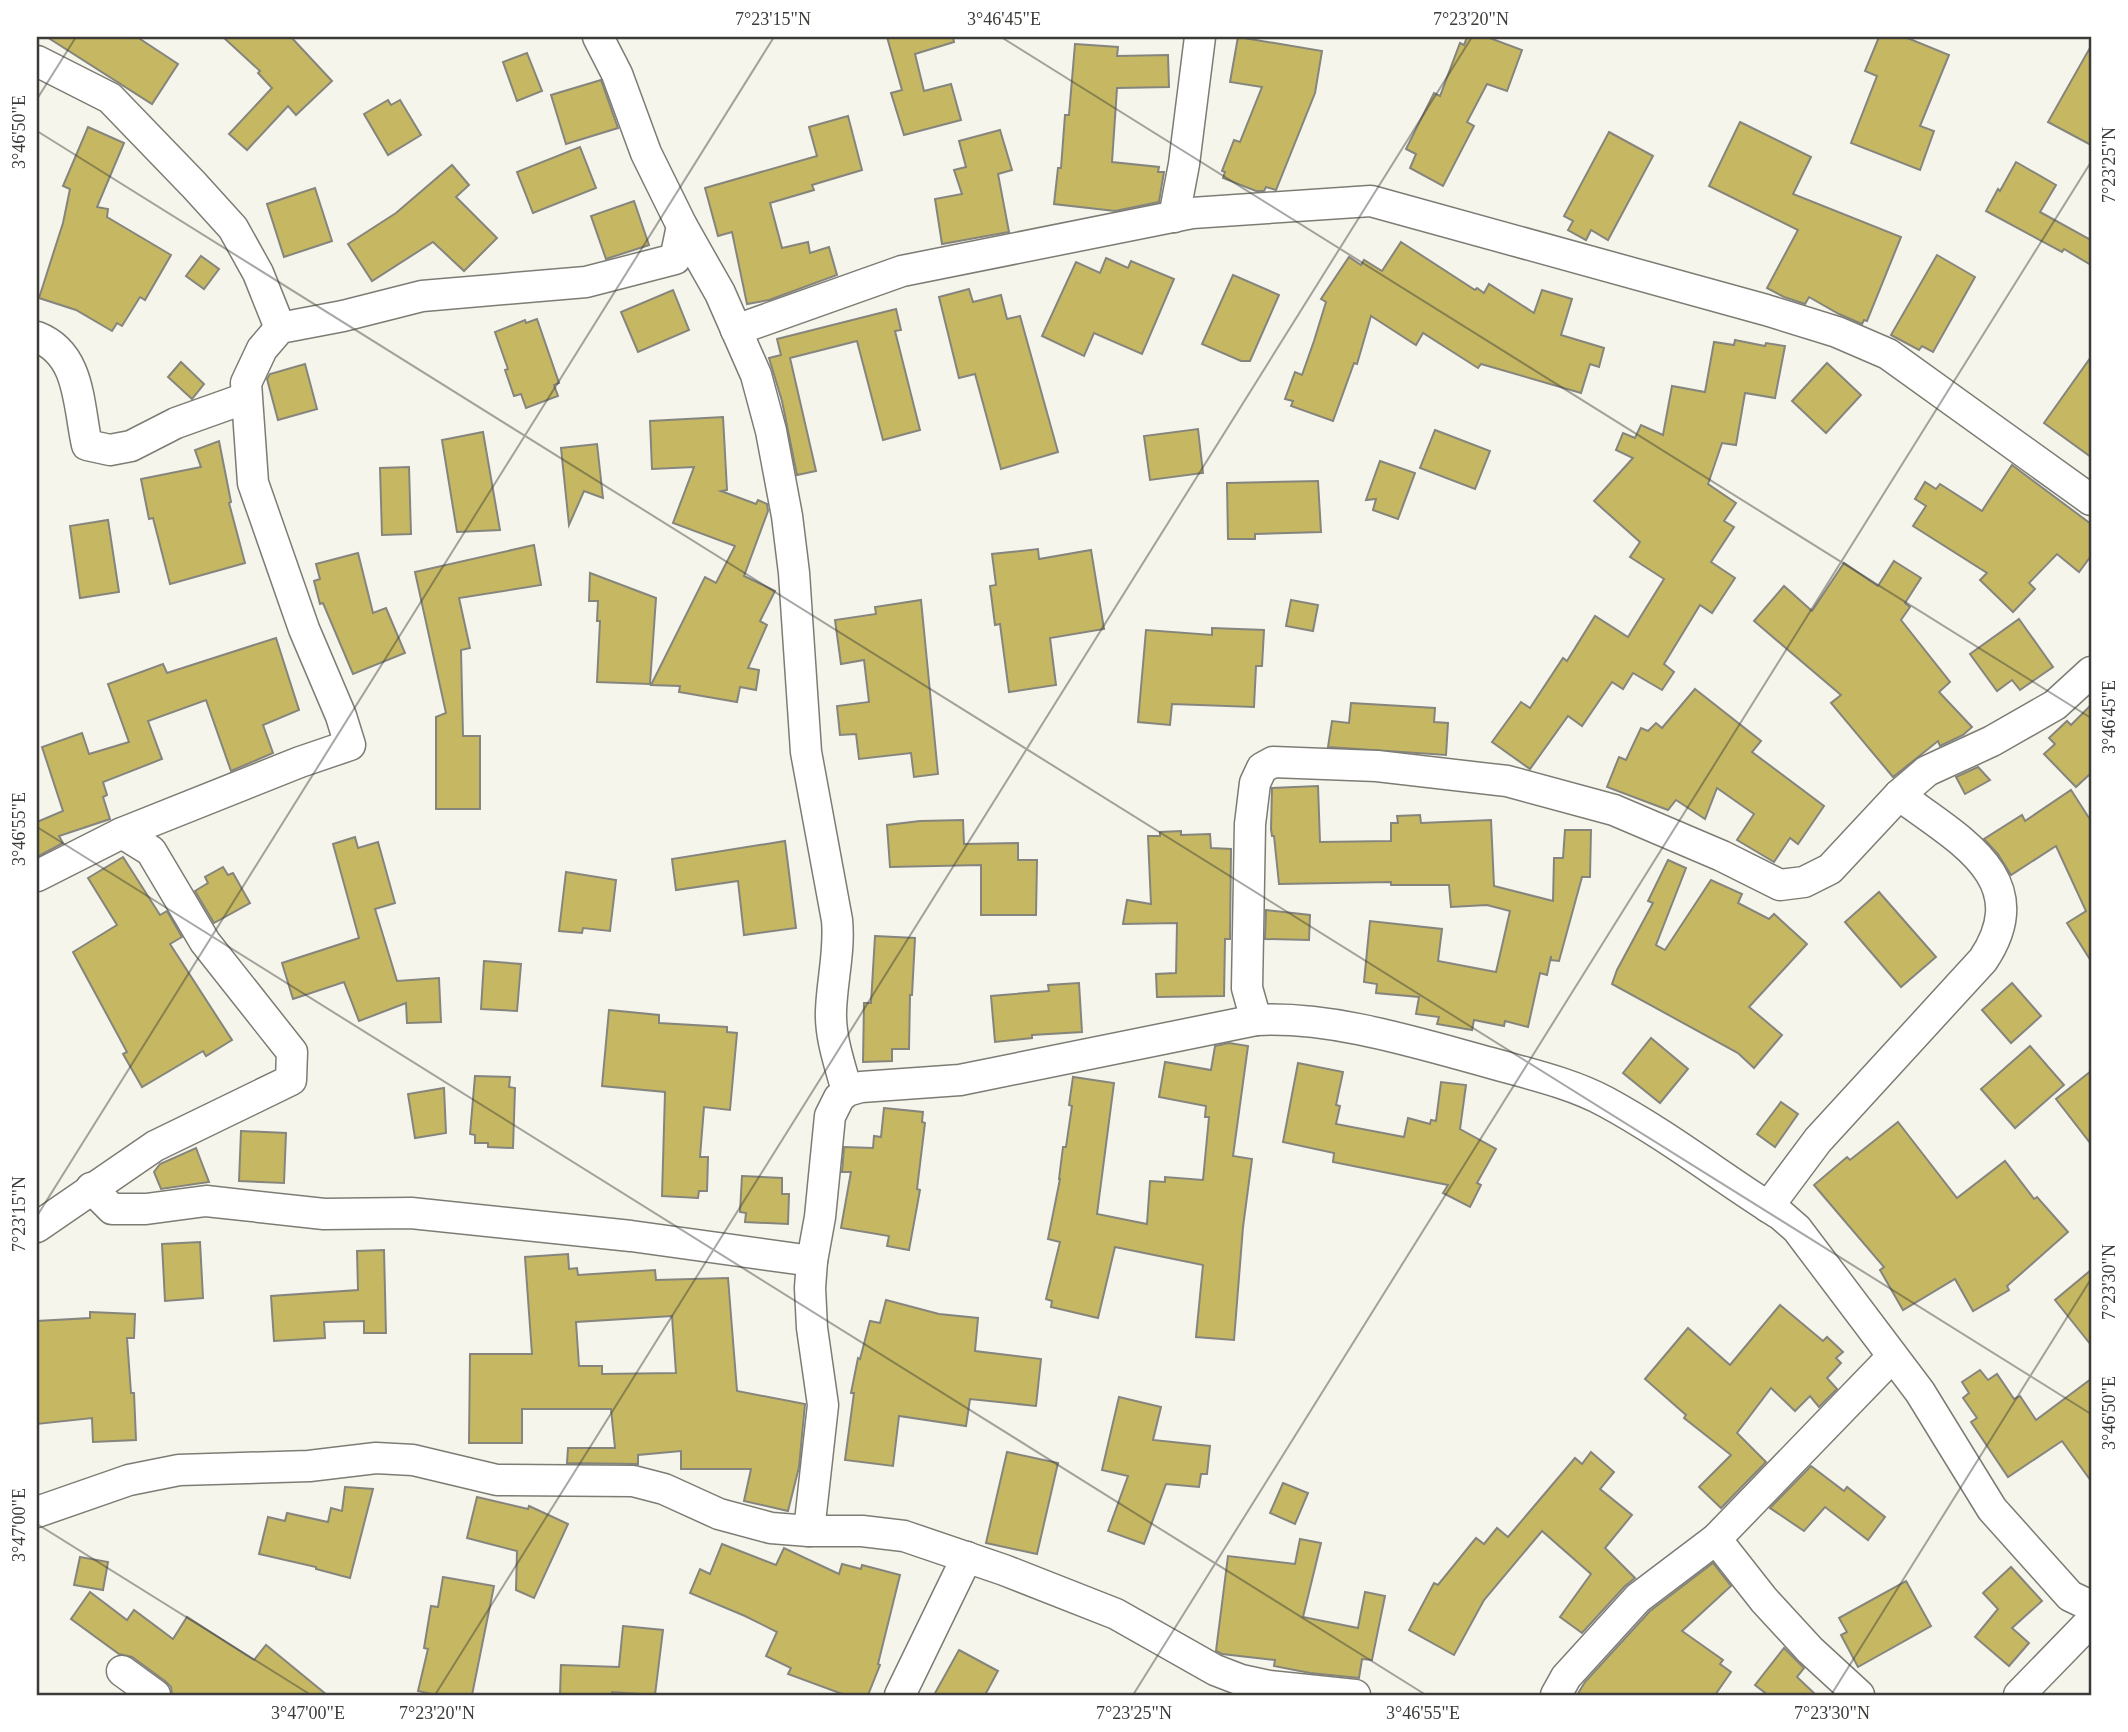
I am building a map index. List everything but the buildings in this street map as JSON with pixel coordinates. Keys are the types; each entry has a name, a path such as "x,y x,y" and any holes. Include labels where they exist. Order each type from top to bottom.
{"street":[{"path":"598,37 617,74 646,153 682,226 720,293 756,375 771,431 787,516 794,573 806,752 838,931 831,1013 836,1052 847,1091"},
{"path":"1174,216 1184,164 1200,37"},
{"path":"37,61 110,98 233,228 258,273 280,328"},
{"path":"736,330 902,271 1192,213 1371,201 1837,332 1888,354 2091,499"},
{"path":"37,876 122,834 300,762 351,745 304,629 253,483 246,383 262,349 280,328 343,316 422,296 586,282 646,267 675,259 682,226"},
{"path":"37,337 51,343 70,364 87,445 110,450 131,446 176,423 246,398"},
{"path":"1256,1020 1247,988 1250,824 1255,783 1262,768 1273,762 1377,766 1507,781 1614,810 1722,856 1780,885 1804,882 1830,869 1899,795 1927,771 1992,741 2055,705 2091,672"},
{"path":"1768,1207 1818,1140 1983,960 1996,940 2001,923 2000,895 1990,870 1976,853 1899,795"},
{"path":"37,1227 155,1146 291,1080 292,1052 205,942 151,851 122,834"},
{"path":"809,1531 823,1405 812,1328 810,1288 830,1116 839,1098 847,1091 861,1087 973,1078 1256,1020 1282,1019 1384,1036 1548,1079 1604,1101 1768,1207 1797,1229 1920,1392 1992,1509 2070,1596 2091,1606"},
{"path":"91,1188 112,1209 146,1209 206,1201 324,1214 411,1213 618,1235 812,1262"},
{"path":"1556,1695 1566,1677 1638,1598 1716,1539 1892,1357"},
{"path":"37,1512 129,1480 179,1470 309,1466 376,1458 413,1460 497,1480 633,1481 664,1489 719,1514 771,1528 862,1531 904,1536 1116,1614 1215,1670 1241,1680 1269,1686 1354,1695"},
{"path":"1716,1539 1764,1600 1859,1695"},
{"path":"900,1695 967,1557"},
{"path":"2019,1695 2091,1621"},
{"path":"122,1671 155,1695"}]}
